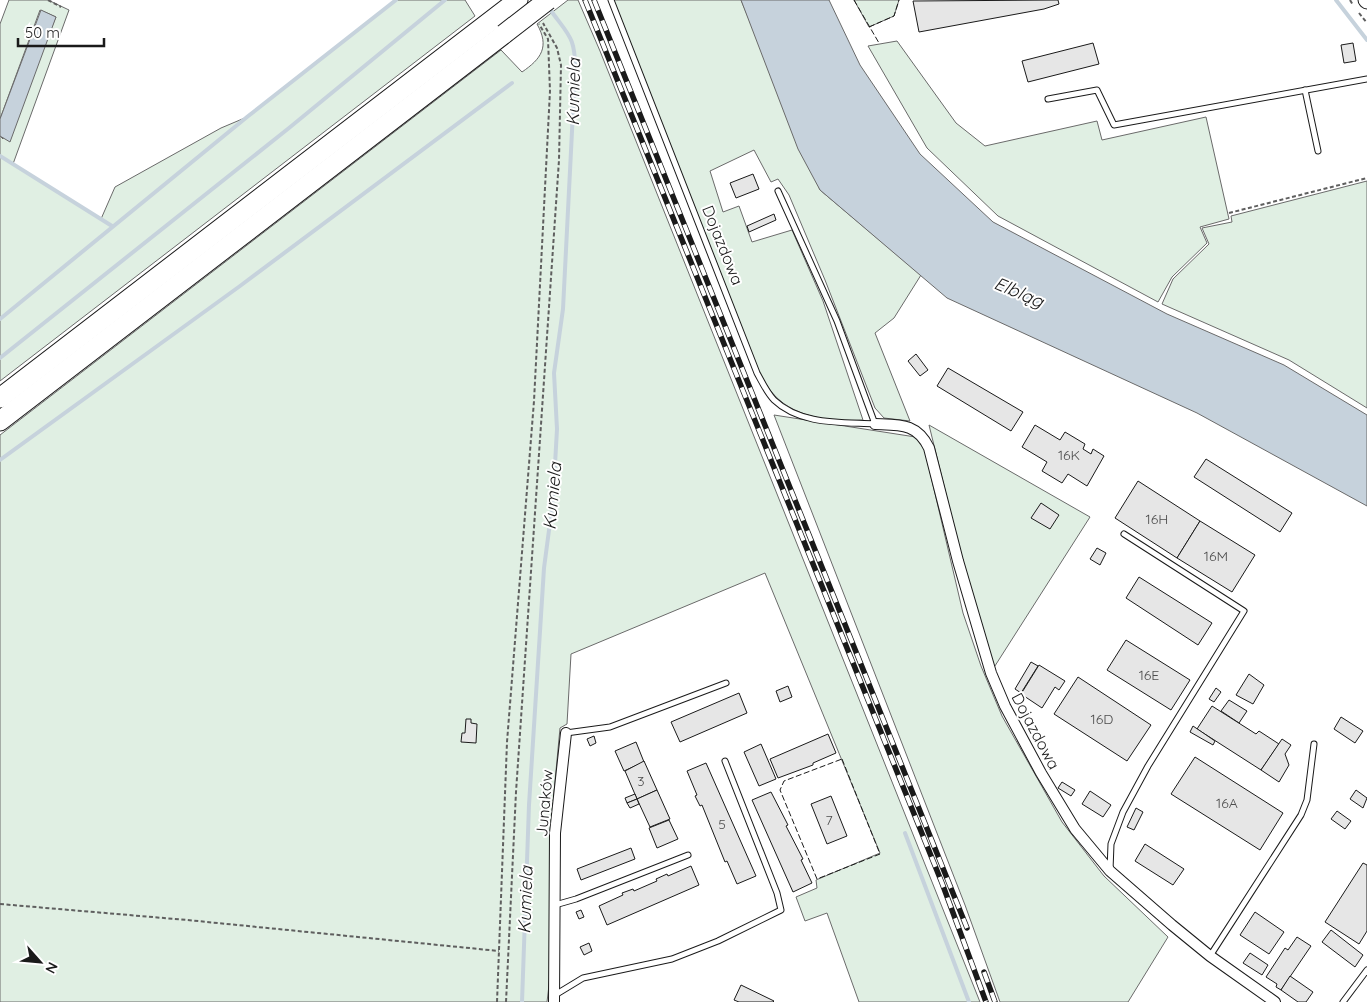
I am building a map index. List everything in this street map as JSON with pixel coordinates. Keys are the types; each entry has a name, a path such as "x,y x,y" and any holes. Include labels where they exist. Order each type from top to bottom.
{"highway":[{"path":"0,421 498,27 518,0"},
{"path":"0,398 498,27 548,0"}],"street":[{"name":"Dojazdowa","path":"875,424 903,425 914,429 923,436 929,448 963,579 991,673 1005,706 1075,829 1110,871 1210,956 1274,1002"},
{"name":"Junaków","path":"555,998 555,833 566,733"}],"lane":[{"name":"Dojazdowa","path":"611,0 757,373 766,389 774,400 782,406 807,418 828,422 875,424"},
{"path":"1048,99 1097,90 1114,125 1367,79"},
{"path":"1305,90 1318,151"},
{"path":"778,191 837,322 875,424"},
{"path":"1110,871 1111,844 1123,812 1148,766 1244,611 1124,534"},
{"path":"566,733 610,728 726,683"},
{"path":"1210,956 1301,816 1307,800 1314,744"},
{"name":"Junaków","path":"555,998 582,978 672,959 718,941 781,910 777,893 725,761"},
{"path":"555,905 576,899 688,855"},
{"path":"1344,1002 1367,970"}],"path":[{"path":"48,0 60,7"},
{"path":"506,1002 517,776 559,160 561,66 557,48 541,21"},
{"path":"497,1002 507,742 533,411 541,274 550,91 548,39"},
{"path":"1229,213 1367,178"},
{"path":"0,904 196,920 499,951"}],"green space":[{"path":"9,0 48,0 69,10 13,164 101,219 115,187 221,128 247,117 396,0 465,0 475,16 0,381 0,136 3,139 56,17 40,10 0,119 0,24"},
{"path":"568,0 578,0 600,51 980,1002 859,1002 827,913 805,921 796,897 817,888 816,880 880,853 765,573 571,654 567,724 560,728 550,835 551,968 547,1002 0,1002 0,435 501,50 522,72 529,67 542,52 543,39 537,24"},
{"path":"613,0 741,0 820,190 921,275 894,318 875,333 910,421 884,418 875,408 825,280 789,195 778,179 771,182 754,150 710,171 723,212 739,206 752,242 792,230 823,301 863,420 825,419 812,416 789,407 770,390 759,371 744,337"},
{"path":"854,0 899,0 894,16 869,27"},
{"path":"897,41 956,123 985,146 1097,121 1102,140 1206,117 1229,219 1200,227 1207,243 1172,277 1158,302 998,216 927,148 868,46"},
{"path":"1367,181 1367,408 1289,360 1162,304 1173,279 1209,244 1202,228 1232,222 1231,216"},
{"path":"774,415 922,438 963,613 981,666 1002,716 1062,822 1104,876 1168,937 1128,1002 1000,1002 965,905"},
{"path":"929,425 1090,517 993,669 977,620"}],"water":[{"name":"Elbląg","path":"741,0 829,0 860,65 920,154 993,222 1167,314 1284,365 1367,415 1367,506 1197,413 947,298 820,190 798,149"},
{"path":"41,10 56,17 10,142 0,136 0,119"}],"building":[{"path":"1058,0 1059,4 1044,9 919,32 913,1"},
{"path":"1093,43 1099,64 1028,82 1022,61"},
{"path":"1353,43 1356,61 1344,63 1341,45"},
{"path":"753,174 759,189 736,198 730,183"},
{"path":"774,214 776,220 749,232 747,226"},
{"path":"916,354 928,370 920,376 908,361"},
{"path":"948,368 1023,412 1011,431 937,386"},
{"path":"1035,425 1060,440 1065,432 1085,444 1083,449 1091,454 1093,449 1104,456 1087,486 1068,474 1062,483 1042,471 1047,462 1022,447"},
{"path":"1206,459 1292,513 1280,532 1194,477"},
{"path":"1138,481 1200,521 1177,558 1115,518"},
{"path":"1041,503 1059,515 1050,529 1031,518"},
{"path":"1200,521 1255,555 1232,592 1177,558"},
{"path":"1097,548 1106,553 1100,565 1090,559"},
{"path":"1139,577 1212,623 1198,645 1126,598"},
{"path":"1126,640 1190,680 1171,710 1107,670"},
{"path":"1031,662 1038,666 1021,693 1015,689"},
{"path":"1039,665 1065,681 1059,690 1055,687 1042,708 1021,694"},
{"path":"1249,674 1264,685 1253,704 1236,695"},
{"path":"1078,677 1151,725 1127,761 1054,714"},
{"path":"788,686 792,697 780,702 776,691"},
{"path":"1216,688 1221,692 1214,702 1209,699"},
{"path":"739,693 747,713 680,742 671,722"},
{"path":"1229,700 1247,711 1239,723 1221,711"},
{"path":"1212,706 1256,734 1259,731 1279,744 1261,770 1197,729"},
{"path":"1341,717 1363,731 1355,743 1334,729"},
{"path":"466,719 471,719 471,723 477,724 476,743 461,742 462,733 465,733"},
{"path":"1193,726 1215,741 1213,745 1190,732"},
{"path":"828,734 836,753 813,763 813,765 778,778 770,759"},
{"path":"594,736 596,743 590,746 587,739"},
{"path":"1282,739 1291,745 1285,754 1289,765 1279,782 1261,770"},
{"path":"636,742 644,762 624,771 615,751"},
{"path":"761,744 776,779 759,786 744,752"},
{"path":"1195,757 1283,813 1260,850 1171,794"},
{"path":"644,761 657,790 637,799 625,771"},
{"path":"706,763 756,876 737,884 727,861 725,862 702,805 700,806 695,796 697,795 687,771"},
{"path":"1062,782 1075,790 1071,796 1058,788"},
{"path":"657,790 670,819 650,827 637,799"},
{"path":"1356,790 1367,798 1363,808 1350,799"},
{"path":"1090,791 1111,805 1103,817 1082,804"},
{"path":"771,792 788,825 786,826 803,859 801,860 812,883 793,892 752,800"},
{"path":"635,794 637,799 627,803 625,798"},
{"path":"831,796 847,836 827,844 811,804"},
{"path":"637,799 639,804 630,808 627,803"},
{"path":"1136,808 1143,812 1134,830 1127,827"},
{"path":"1337,811 1351,821 1345,829 1331,819"},
{"path":"669,820 678,839 657,848 649,828"},
{"path":"1145,844 1184,869 1173,885 1135,861"},
{"path":"631,848 635,859 581,880 577,869"},
{"path":"1363,863 1367,865 1367,931 1359,944 1325,922"},
{"path":"691,866 699,885 607,925 599,906 623,895 622,893 633,889 634,891 657,881 656,879 667,874 668,876"},
{"path":"581,910 584,917 579,919 576,912"},
{"path":"1255,912 1284,932 1269,954 1240,935"},
{"path":"1331,930 1363,955 1355,967 1322,942"},
{"path":"1297,937 1311,946 1281,990 1276,987 1277,984 1266,977 1285,948 1288,950"},
{"path":"589,943 592,951 584,955 580,947"},
{"path":"1250,953 1268,965 1262,975 1243,963"},
{"path":"1290,976 1313,992 1306,1002 1298,1002 1281,990"},
{"path":"741,985 774,1001 739,1002 734,1000"}],"waterway":[{"path":"0,319 247,117 396,0"},
{"path":"0,358 289,128 445,0"},
{"path":"1336,0 1367,40"},
{"name":"Kumiela","path":"522,1002 529,805 544,568 553,500 557,429 554,373 563,309 575,72 574,51 570,37 549,8"},
{"path":"0,460 240,286 512,83"},
{"path":"0,156 112,226"},
{"path":"905,833 969,1002"}],"railway":[{"path":"585,0 942,883 986,1002"},
{"path":"594,0 967,928"},
{"path":"984,972 995,1002"}],"fence":[{"path":"854,0 879,43"},
{"path":"869,27 894,16 899,0"},
{"path":"842,759 880,854 817,879 780,790 784,781 842,759"}]}
